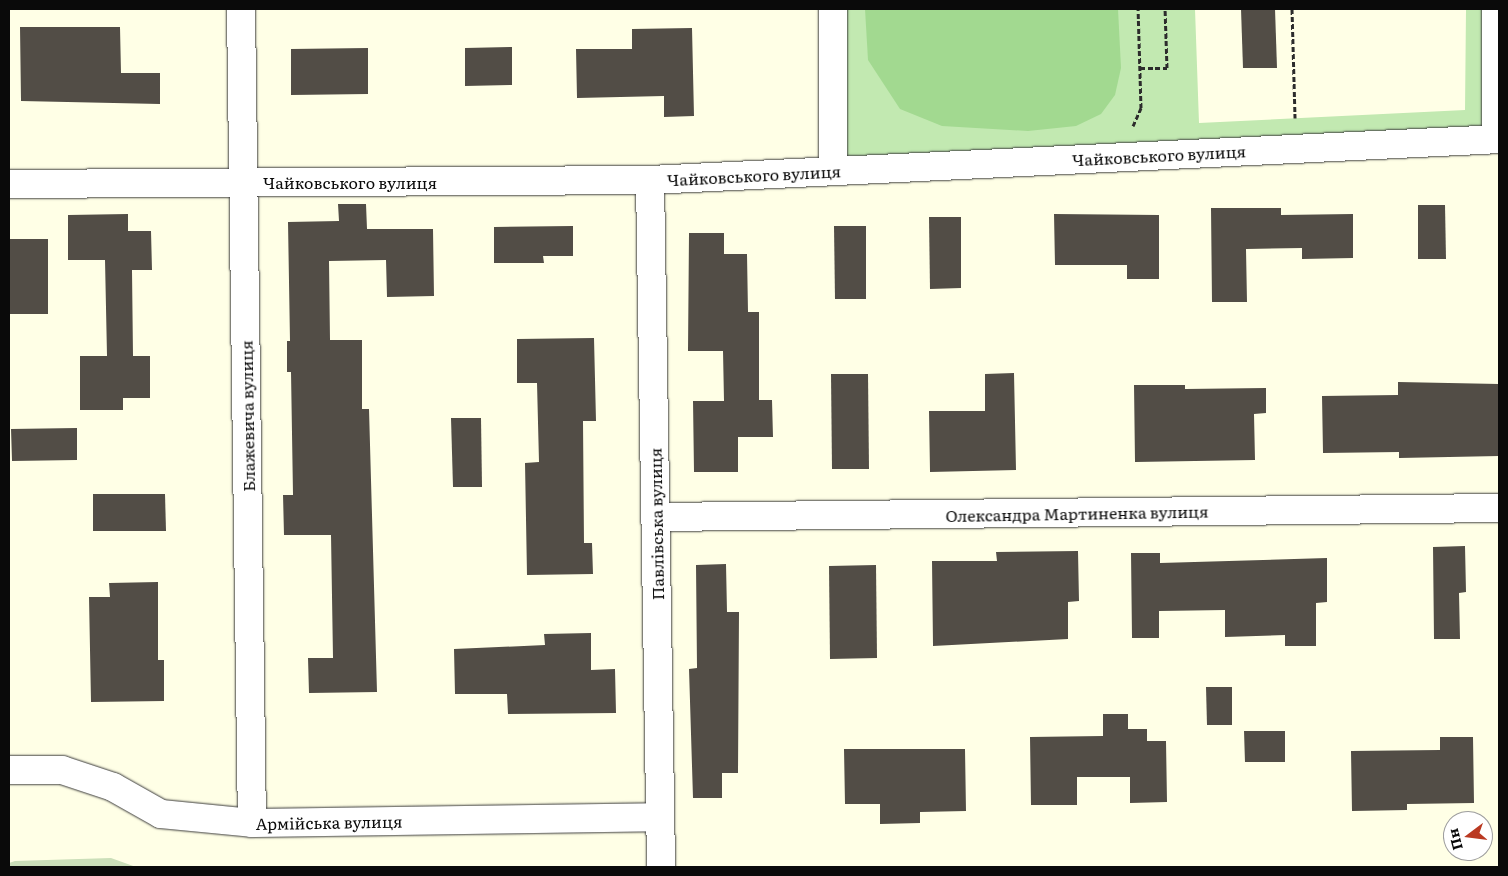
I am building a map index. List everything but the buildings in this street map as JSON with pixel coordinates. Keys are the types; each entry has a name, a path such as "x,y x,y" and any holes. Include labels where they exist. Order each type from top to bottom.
{"street":[{"name":"Блажевича вулиця","path":"241,9 252,823"},
{"path":"833,9 833,171"},
{"path":"1496,9 1498,139"},
{"name":"Чайковського вулиця","path":"9,184 650,180 1498,139"},
{"name":"Павлівська вулиця","path":"650,180 661,867"},
{"name":"Олександра Мартиненка вулиця","path":"656,518 1499,508"},
{"name":"Армійська вулиця","path":"9,770 62,770 112,787 161,814 252,823 660,817"}],"path":[{"path":"1120,157 1140,108 1138,9"},
{"path":"1140,68 1167,68 1165,9"},
{"path":"1292,9 1296,148"}],"green space":[{"path":"844,9 1195,9 1199,123 1465,110 1466,9 1488,9 1488,129 843,160"},
{"path":"865,9 1118,9 1121,68 1115,95 1101,114 1076,126 1028,131 942,126 900,109 868,60"},
{"path":"111,858 136,867 9,867 9,863 15,861"}]}
